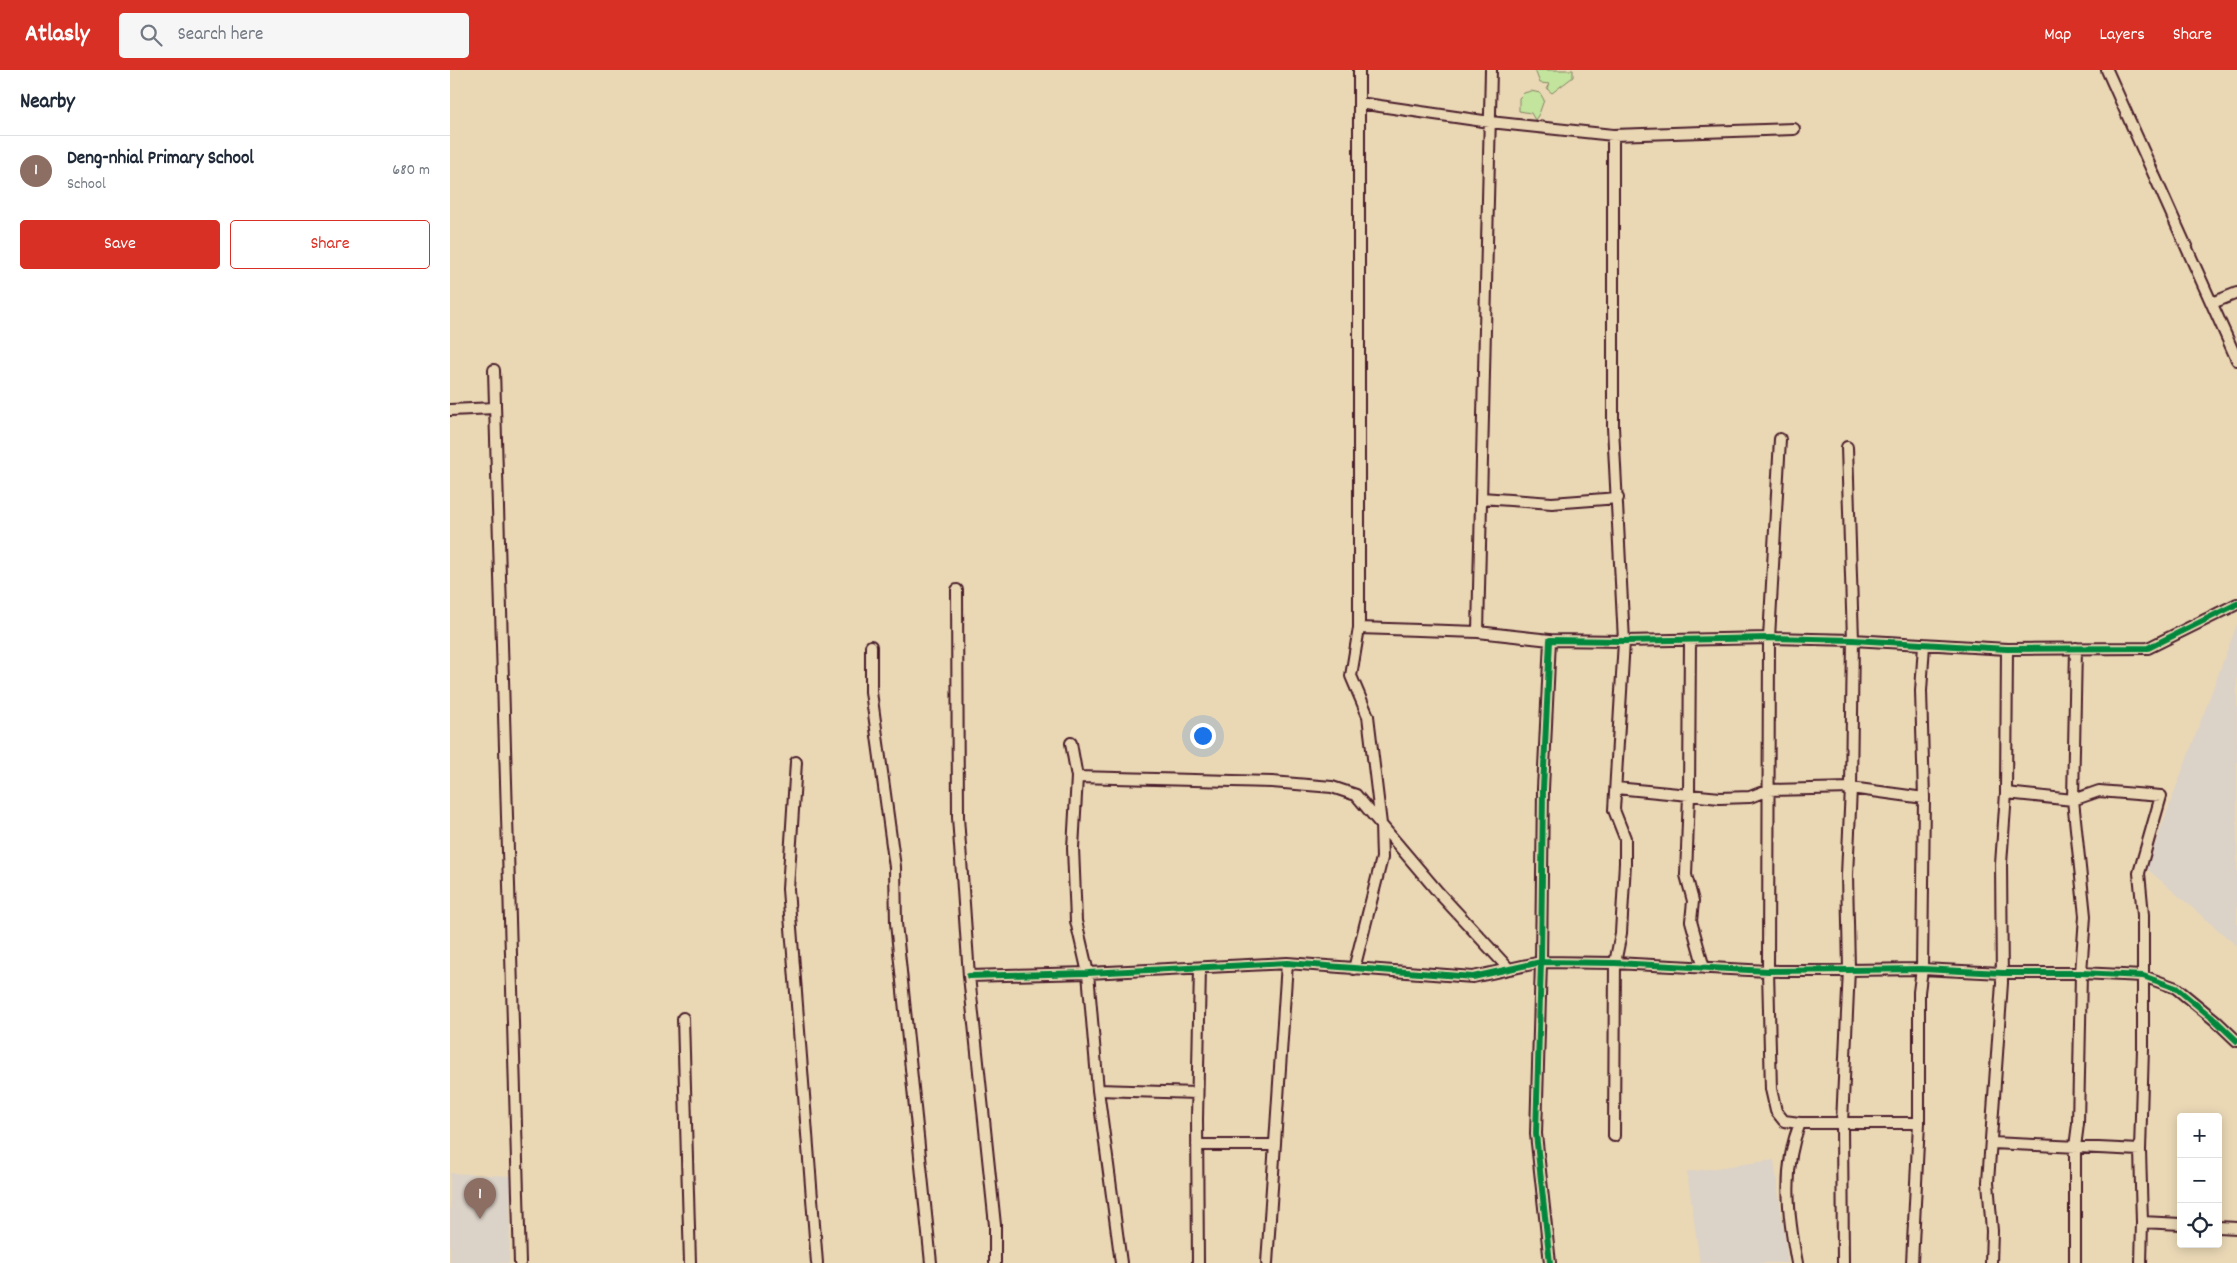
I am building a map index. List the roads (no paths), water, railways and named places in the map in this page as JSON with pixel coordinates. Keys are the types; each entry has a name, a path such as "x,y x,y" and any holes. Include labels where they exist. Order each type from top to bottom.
{"street":[{"path":"1354,969 1382,858 1381,824 1368,716 1351,676 1358,628 1359,70"},
{"path":"1478,632 1491,70"},
{"path":"2107,70 2237,360"},
{"path":"1359,103 1490,122 1613,135 1794,129"},
{"path":"1613,135 1613,427 1624,641 1614,810 1625,838 1621,932 1615,963 1614,1136"},
{"path":"2212,303 2237,293"},
{"path":"494,370 520,1263"},
{"path":"450,410 495,408"},
{"path":"1780,439 1769,638 1768,971 1770,1089 1776,1111 1784,1121 1800,1123 1919,1123"},
{"path":"1843,1263 1842,1123 1849,969 1847,875 1852,788 1854,640 1847,447"},
{"path":"1481,498 1552,503 1618,498"},
{"path":"957,590 958,817 969,976 995,1224 995,1263"},
{"path":"1358,628 1478,632 1550,640 1624,641 1769,638 1854,640 2007,649 2148,648 2237,604"},
{"path":"1550,640 1543,789 1541,962 1536,1134 1550,1263"},
{"path":"1690,640 1689,796 1686,875 1693,901 1691,921 1704,968"},
{"path":"1912,1263 1919,1123 1918,992 1922,969 1924,798 1921,691 1924,645"},
{"path":"871,646 871,692 894,867 896,922 931,1263"},
{"path":"2075,1263 2075,1147 2078,1124 2080,973 2085,916 2073,800 2076,648"},
{"path":"1991,1263 1992,1231 1988,1182 2002,973 2002,864 2006,793 2007,649"},
{"path":"1071,743 1077,777 1073,848 1076,921 1088,973 1098,1090 1121,1263"},
{"path":"796,762 788,889 817,1263"},
{"path":"1077,777 1272,782 1332,786 1356,795 1438,892 1509,969"},
{"path":"1616,788 1720,798 1750,797 1768,790 1852,788 1924,798"},
{"path":"2006,793 2073,800 2099,791 2161,796 2139,872 2143,915 2143,1048 2140,1150 2141,1263"},
{"path":"969,976 1088,973 1287,963 1473,977 1541,962 1615,963 1768,971 1922,969 2143,976 2176,988 2237,1041"},
{"path":"1266,1263 1287,963"},
{"path":"1198,1263 1197,1093 1200,968"},
{"path":"683,1018 690,1263"},
{"path":"1098,1090 1197,1093"},
{"path":"1797,1263 1788,1191 1792,1143 1800,1123"},
{"path":"1992,1143 2140,1150"},
{"path":"1197,1145 1275,1145"},
{"path":"2142,1222 2177,1224"},
{"path":"2222,1226 2237,1228"}],"place":[{"name":"Deng-nhial Primary School","path":"480,1219"}]}
